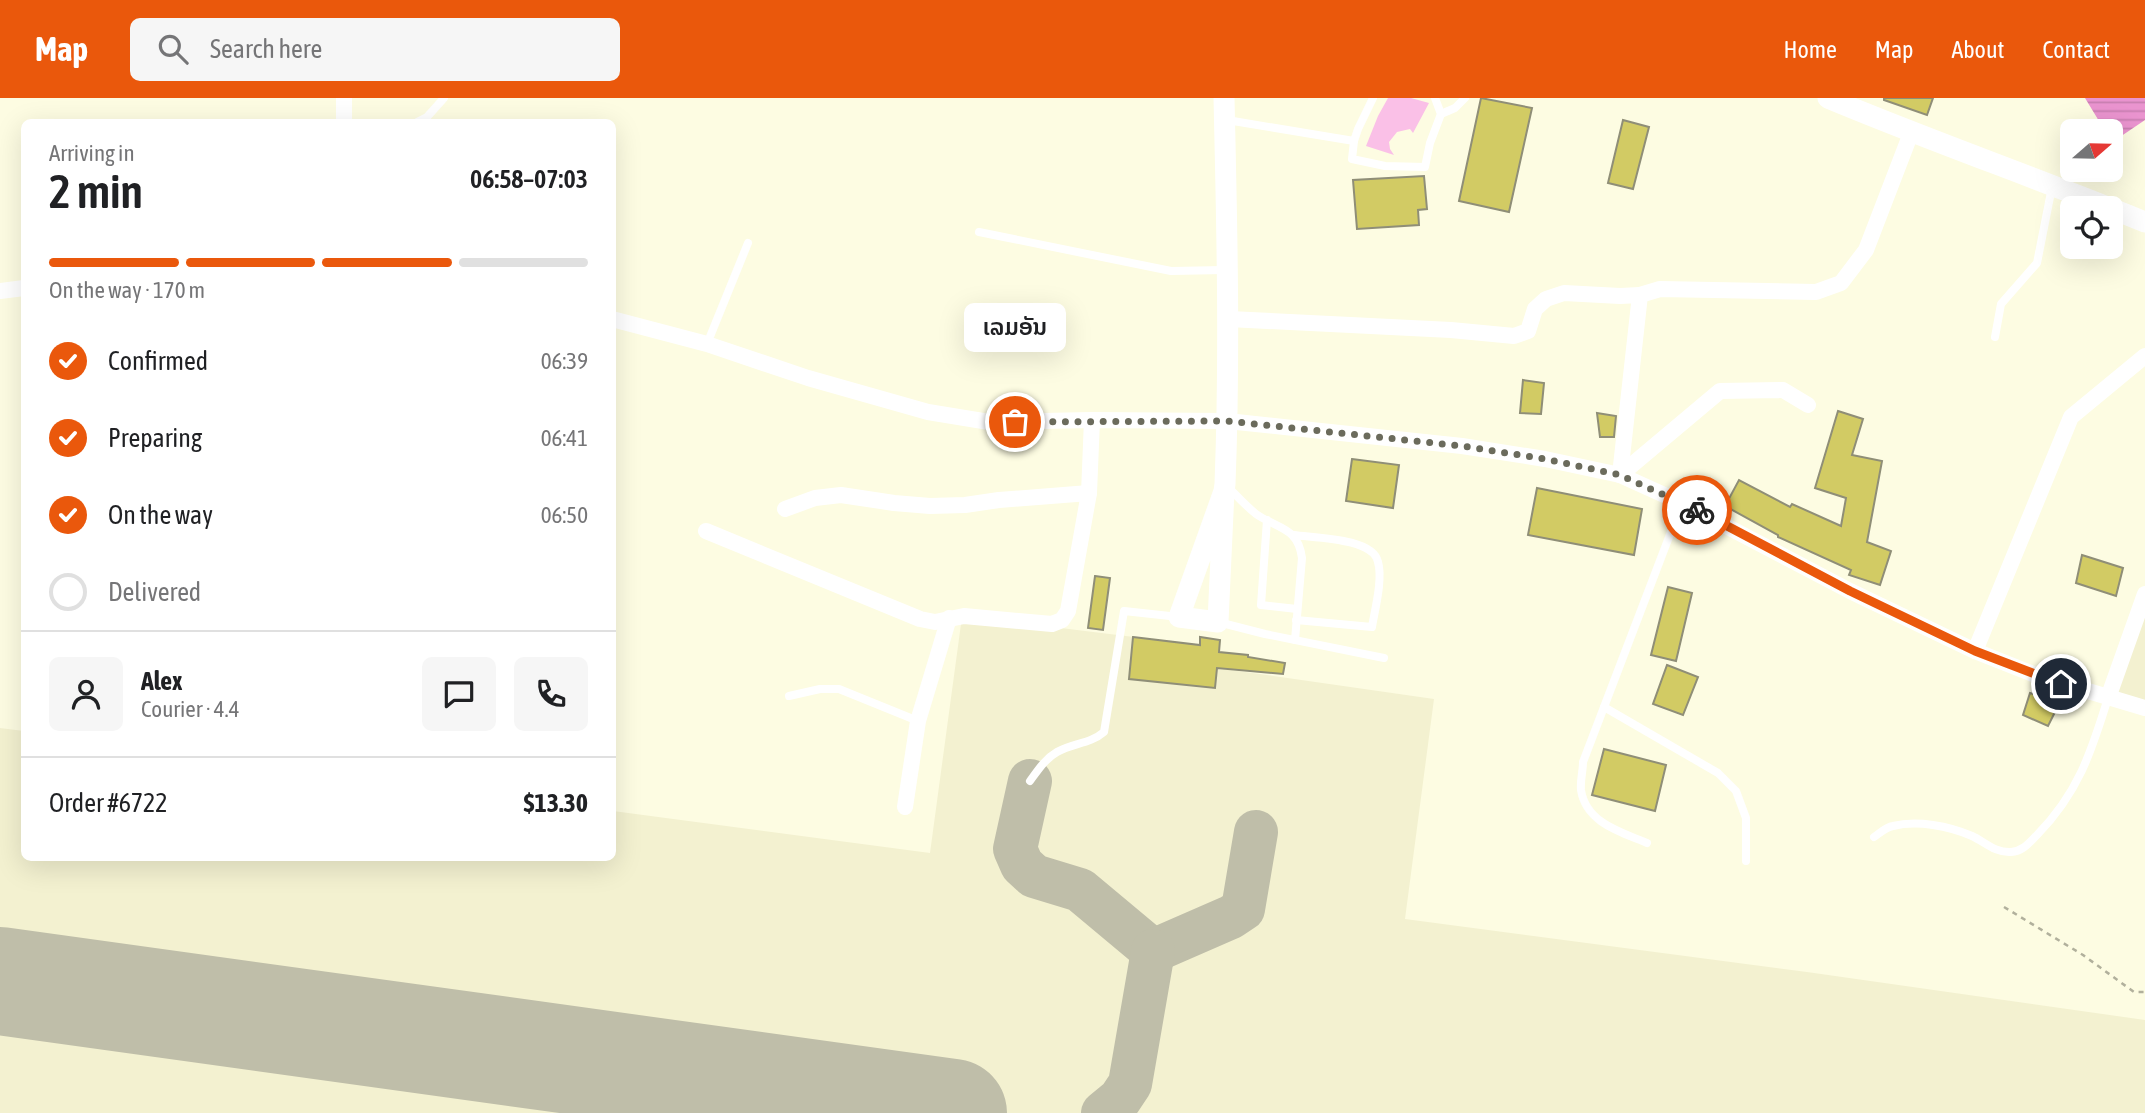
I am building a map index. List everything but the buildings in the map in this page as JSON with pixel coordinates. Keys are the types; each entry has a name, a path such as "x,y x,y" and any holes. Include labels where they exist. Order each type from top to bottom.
{"street":[{"path":"344,98 344,119"},
{"path":"1828,98 1911,133 2052,184 2145,222"},
{"path":"1224,109 1229,319 1225,488 1218,622 1179,617 1225,488"},
{"path":"1229,319 1451,330 1514,336 1528,331 1535,309 1546,299 1564,293 1620,296 1640,295 1660,289 1815,292 1841,283 1866,250 1911,133"},
{"path":"0,291 21,288"},
{"path":"1620,475 1640,295"},
{"path":"616,320 707,344 808,378 928,412 989,422 1227,421 1462,446 1545,459 1620,475 1682,503 1850,591 1975,651 2038,676 2145,708"},
{"path":"1975,651 2070,417 2145,356"},
{"path":"1620,475 1720,391 1783,390 1808,405"},
{"path":"706,531 920,619 935,622 964,616 1052,624 1062,620 1068,611 1089,492 1091,420"},
{"path":"785,509 815,498 841,495 930,506 1089,492"},
{"path":"2108,698 2145,594"},
{"path":"905,807 918,721 949,618"}],"lane":[{"path":"424,119 444,98"},
{"path":"1373,98 1358,129 1352,159 1385,166 1425,167 1430,143 1441,114 1435,98"},
{"path":"1441,114 1455,108 1465,98"},
{"path":"1224,109 1354,141"},
{"path":"1995,337 2001,304 2037,264 2052,184"},
{"path":"979,232 1171,271 1228,270"},
{"path":"707,344 748,243"},
{"path":"1225,488 1251,509 1294,536 1362,545 1373,551 1378,559 1379,572 1372,627 1296,620"},
{"path":"1647,843 1607,826 1589,811 1581,790 1583,762 1682,503"},
{"path":"1267,520 1261,605 1297,609"},
{"path":"1294,536 1300,546 1302,558 1295,640"},
{"path":"1030,781 1045,761 1058,752 1088,742 1104,732 1124,611 1179,617"},
{"path":"1218,622 1384,658"},
{"path":"789,696 820,689 839,689 918,721"},
{"path":"1874,837 1891,826 1922,824 1972,836 1996,850 2010,852 2023,849 2057,814 2077,783 2095,741 2108,698"},
{"path":"1604,707 1718,773 1735,791 1746,818 1746,861"}],"path":[{"path":"2004,907 2082,954 2134,992 2145,992"}],"shaded area":[{"path":"1388,98 1411,98 1429,103 1413,133 1410,129 1397,132 1389,142 1394,155 1366,146"},
{"path":"2085,98 2145,98 2145,120 2123,135 2123,119 2098,119"},
{"path":"2145,594 2145,708 2108,698"},
{"path":"979,618 1199,645 1200,637 1220,640 1217,668 1434,699 1405,919 2145,1020 2145,1113 0,1113 0,728 21,731 21,861 616,861 616,811 930,853 961,624"}],"taxiway":[{"path":"1030,781 1015,849 1022,865 1034,876 1080,890 1153,951"},
{"path":"1153,951 1231,917 1243,909 1256,832"},
{"path":"1103,1113 1120,1099 1130,1084 1153,951"}],"runway":[{"path":"0,981 953,1113"}],"way so far":[{"path":"1015,422 1227,421 1462,446 1545,459 1620,475 1697,510"}],"place":[{"name":"ເລມອັນ","path":"1015,422"}],"route":[{"path":"1697,510 1850,591 1975,651 2061,684"}]}
